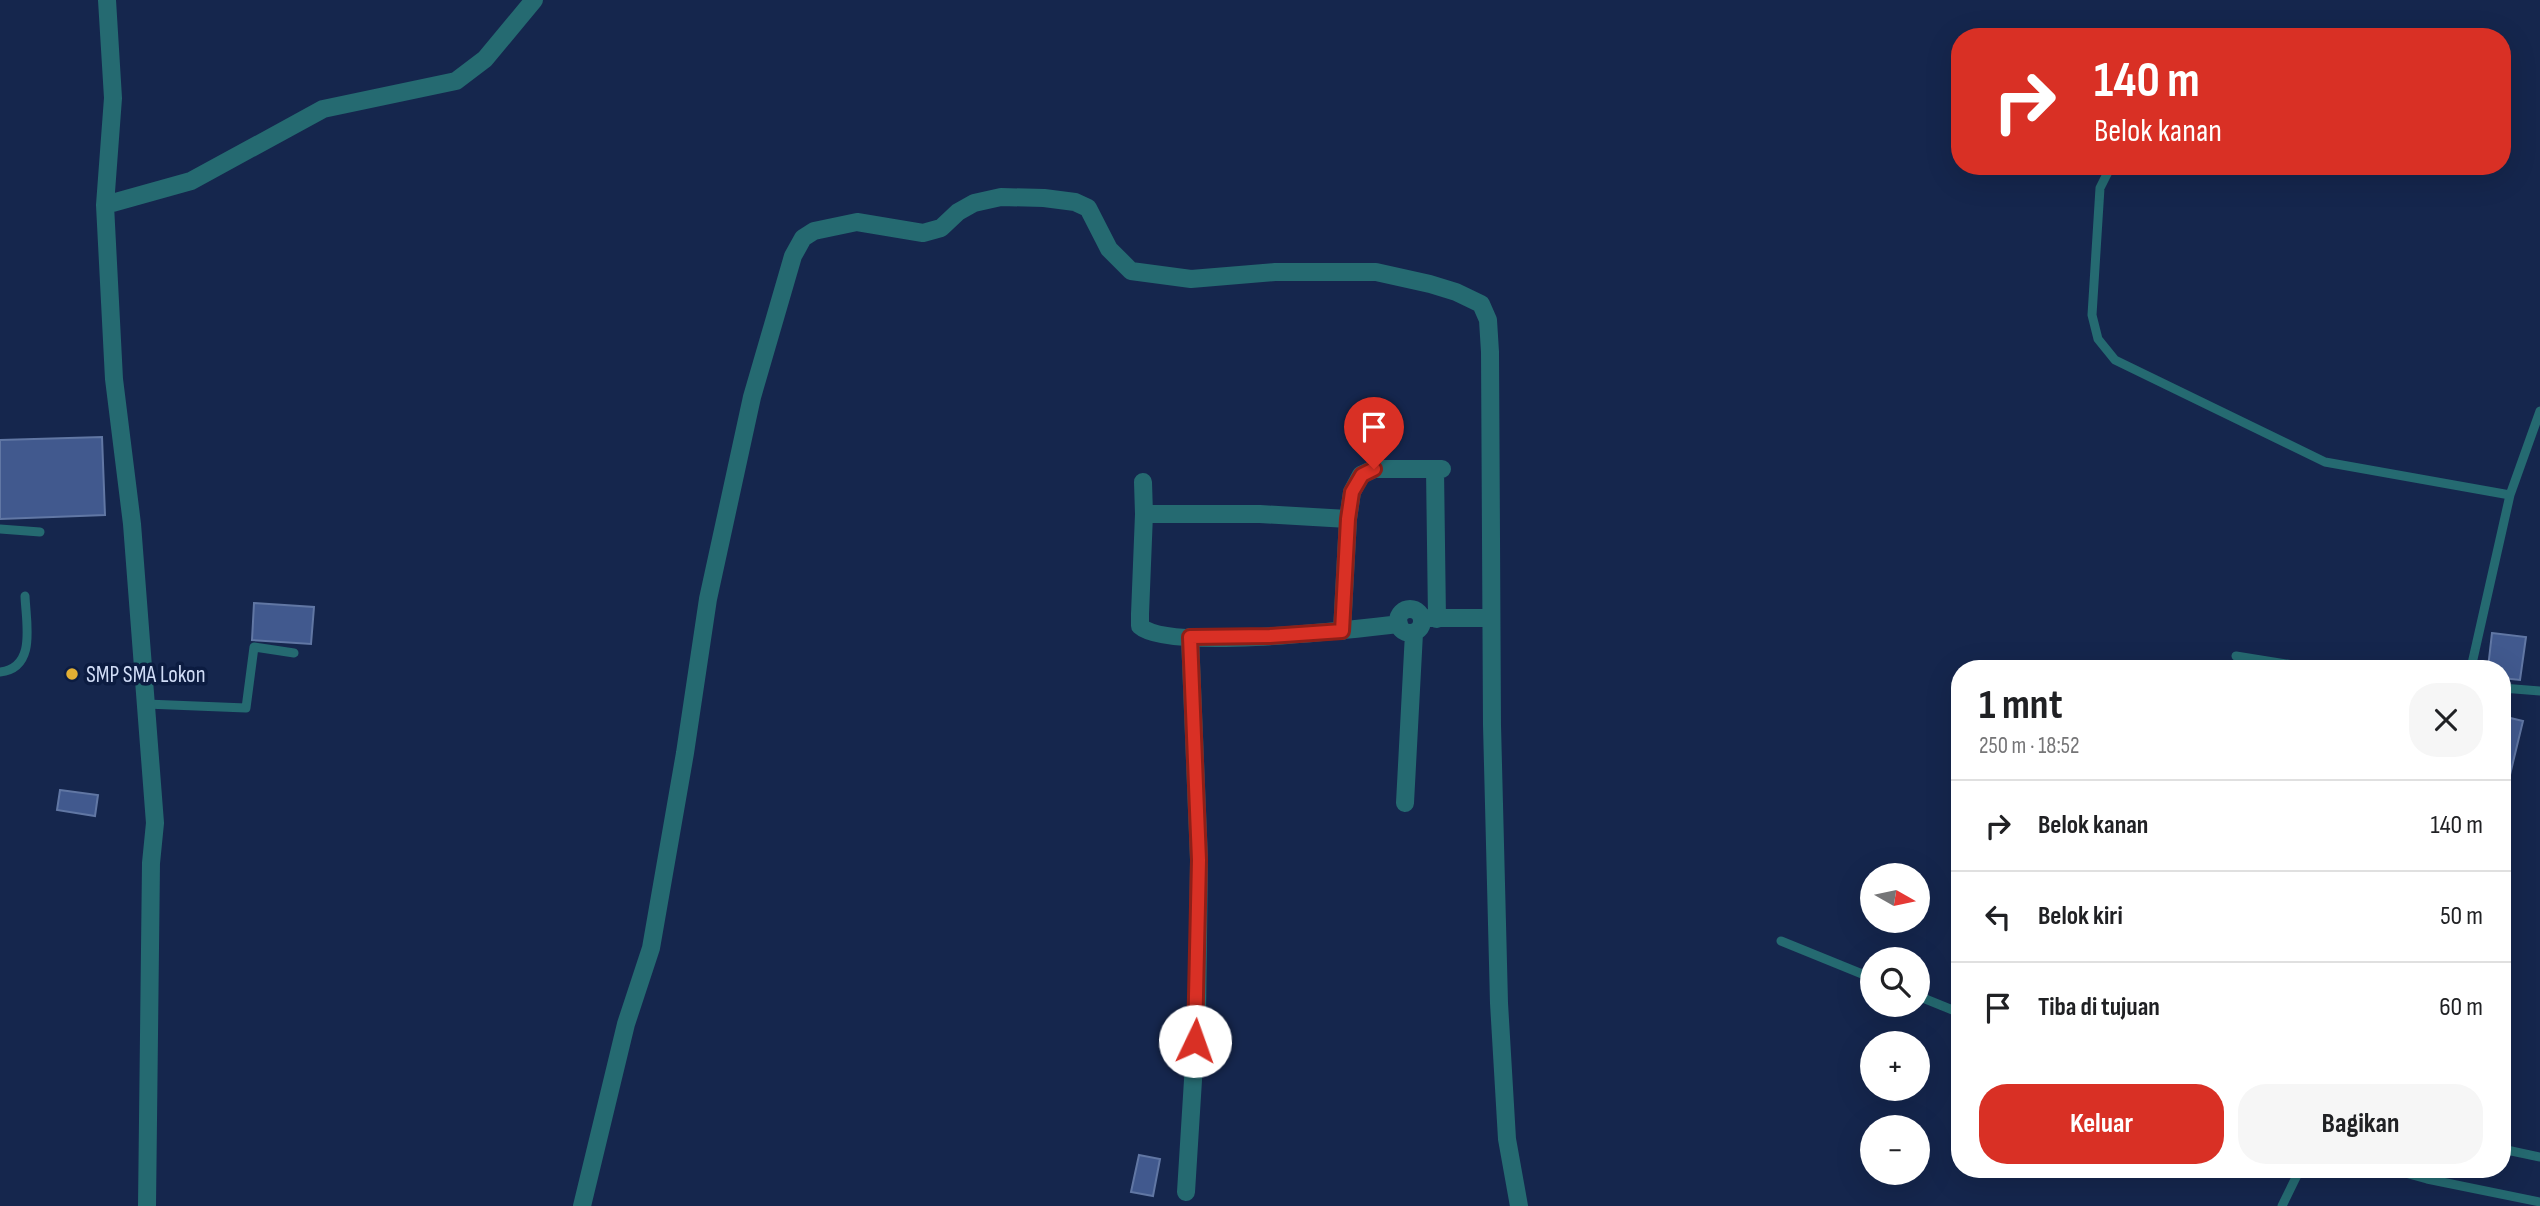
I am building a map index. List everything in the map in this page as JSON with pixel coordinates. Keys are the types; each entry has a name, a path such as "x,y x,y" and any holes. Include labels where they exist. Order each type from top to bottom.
{"street":[{"path":"107,0 113,98 105,205 114,379 132,524 155,823 151,863 147,1206"},
{"path":"105,205 191,181 323,109 456,81 485,59 534,0"},
{"path":"582,1206 626,1024 650,948 661,898 708,599 752,397 790,268 803,237 814,231 857,222 923,233 941,228 958,212 974,203 1001,197 1044,198 1075,202 1088,208 1109,249 1131,271 1191,279 1275,272 1376,272 1430,284 1481,304 1488,320 1490,352 1491,618 1499,1003 1507,1139 1519,1206"},
{"path":"1342,631 1348,519 1352,492 1362,475 1374,469 1438,469 1418,623 1405,803"},
{"path":"1143,482 1140,626 1147,632 1190,637 1254,637 1491,618"},
{"path":"1144,514 1260,514 1348,519"},
{"path":"1186,1192 1197,1016 1199,860 1190,637"}],"lane":[{"path":"2106,175 2100,188 2092,315 2098,339 2115,360 2325,462 2510,495"},
{"path":"2473,660 2510,495 2540,411"},
{"path":"0,529 40,532"},
{"path":"0,672 11,670 23,660 27,647 25,596"},
{"path":"146,704 246,708 254,647 294,653"},
{"path":"2236,656 2261,660"},
{"path":"2511,689 2540,691"},
{"path":"1781,941 1860,973"},
{"path":"1930,1001 1951,1009"},
{"path":"2511,1151 2540,1157"},
{"path":"2282,1206 2296,1178"},
{"path":"2424,1178 2540,1202"}],"building":[{"path":"102,437 105,515 0,519 0,440"},
{"path":"254,603 314,607 311,644 252,640"},
{"path":"2492,633 2526,637 2520,680 2511,679 2511,660 2489,660"},
{"path":"2511,718 2523,721 2511,771"},
{"path":"60,790 98,795 95,816 57,810"},
{"path":"1139,1155 1160,1159 1153,1196 1131,1192"}],"place":[{"name":"SMP SMA Lokon","path":"72,674"}],"route":[{"path":"1195,1041 1199,860 1190,637 1230,638 1342,631 1352,492 1362,475 1374,469"}]}
